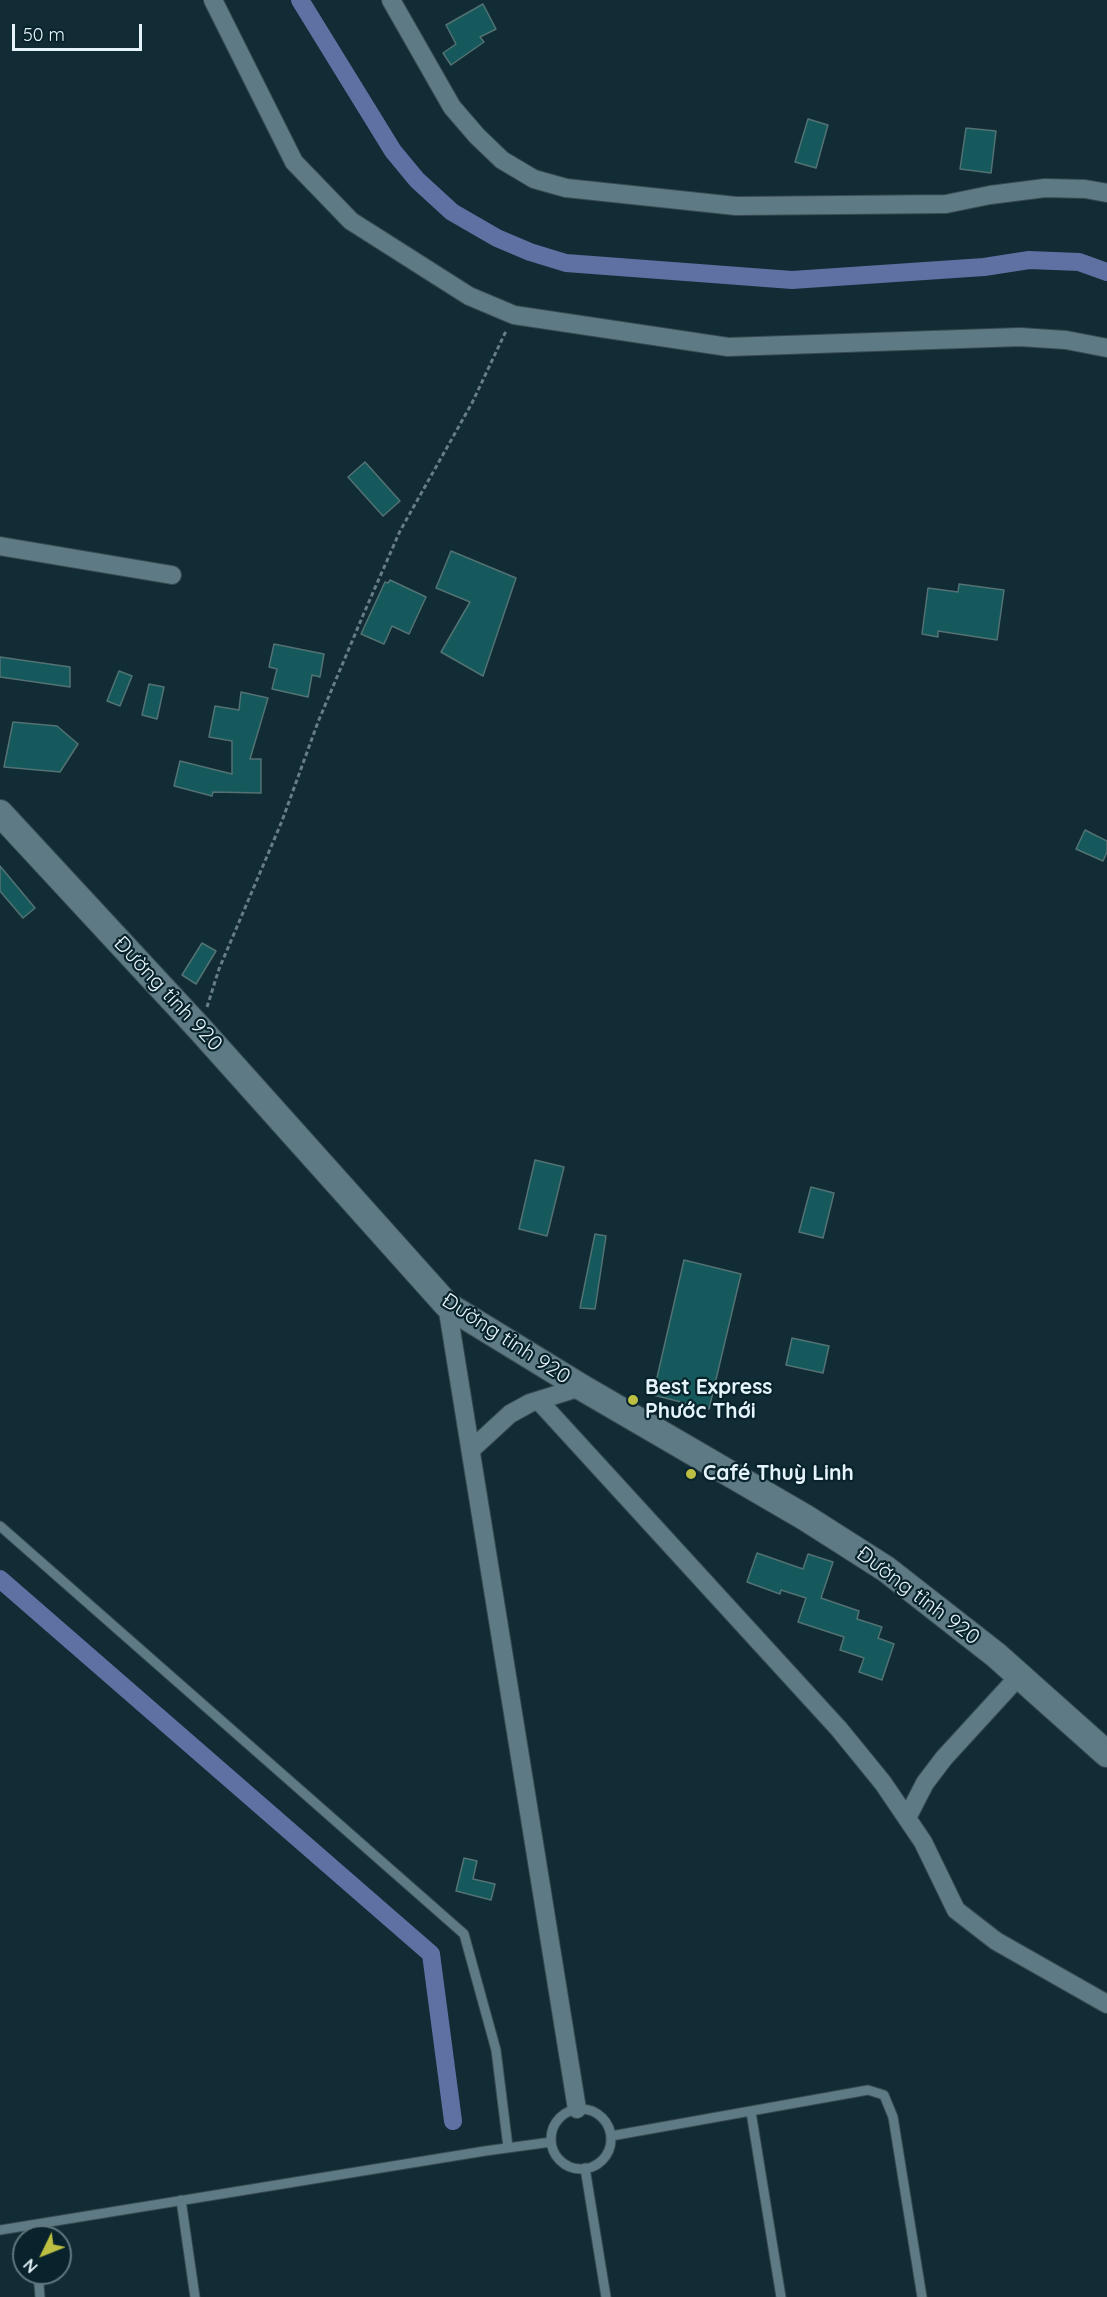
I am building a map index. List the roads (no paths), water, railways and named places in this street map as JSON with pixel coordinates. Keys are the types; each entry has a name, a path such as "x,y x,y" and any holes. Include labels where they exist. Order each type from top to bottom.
{"main road":[{"name":"Đường tỉnh 920","path":"0,813 200,1029 447,1305 581,1387 806,1518 877,1563 925,1598 1020,1675 1107,1754"}],"street":[{"path":"213,0 294,162 351,221 469,296 514,315 728,347 1020,336 1066,340 1107,348"},
{"path":"391,0 452,106 477,136 502,160 526,174 566,188 736,206 946,204 990,195 1045,188 1084,189 1107,193"},
{"path":"0,546 172,575"},
{"path":"447,1305 578,2109"},
{"path":"472,1449 510,1414 539,1401 581,1387"},
{"path":"539,1401 838,1729 884,1783 922,1842 956,1910 996,1941 1107,2004"},
{"path":"907,1818 925,1783 961,1738 989,1711 1020,1675"},
{"path":"884,1783 903,1787 925,1783"}],"lane":[{"path":"0,1526 464,1934 496,2050 508,2147"},
{"path":"611,2136 868,2090 884,2095 893,2117 922,2297"},
{"path":"578,2109 596,2113 608,2127 611,2136 610,2145 601,2161 585,2169 567,2165 559,2159 551,2142 555,2124 568,2112 578,2109"},
{"path":"751,2112 781,2297"},
{"path":"33,2225 508,2147 551,2142"},
{"path":"585,2169 606,2297"},
{"path":"181,2200 195,2297"}],"waterway":[{"path":"300,0 393,151 417,180 452,212 497,238 530,252 566,263 792,280 984,267 1029,260 1079,262 1107,272"},
{"path":"0,1579 431,1954 453,2121"}],"place":[{"name":"Best Express Phước Thới","path":"633,1400"},
{"name":"Café Thuỳ Linh","path":"691,1474"}]}
